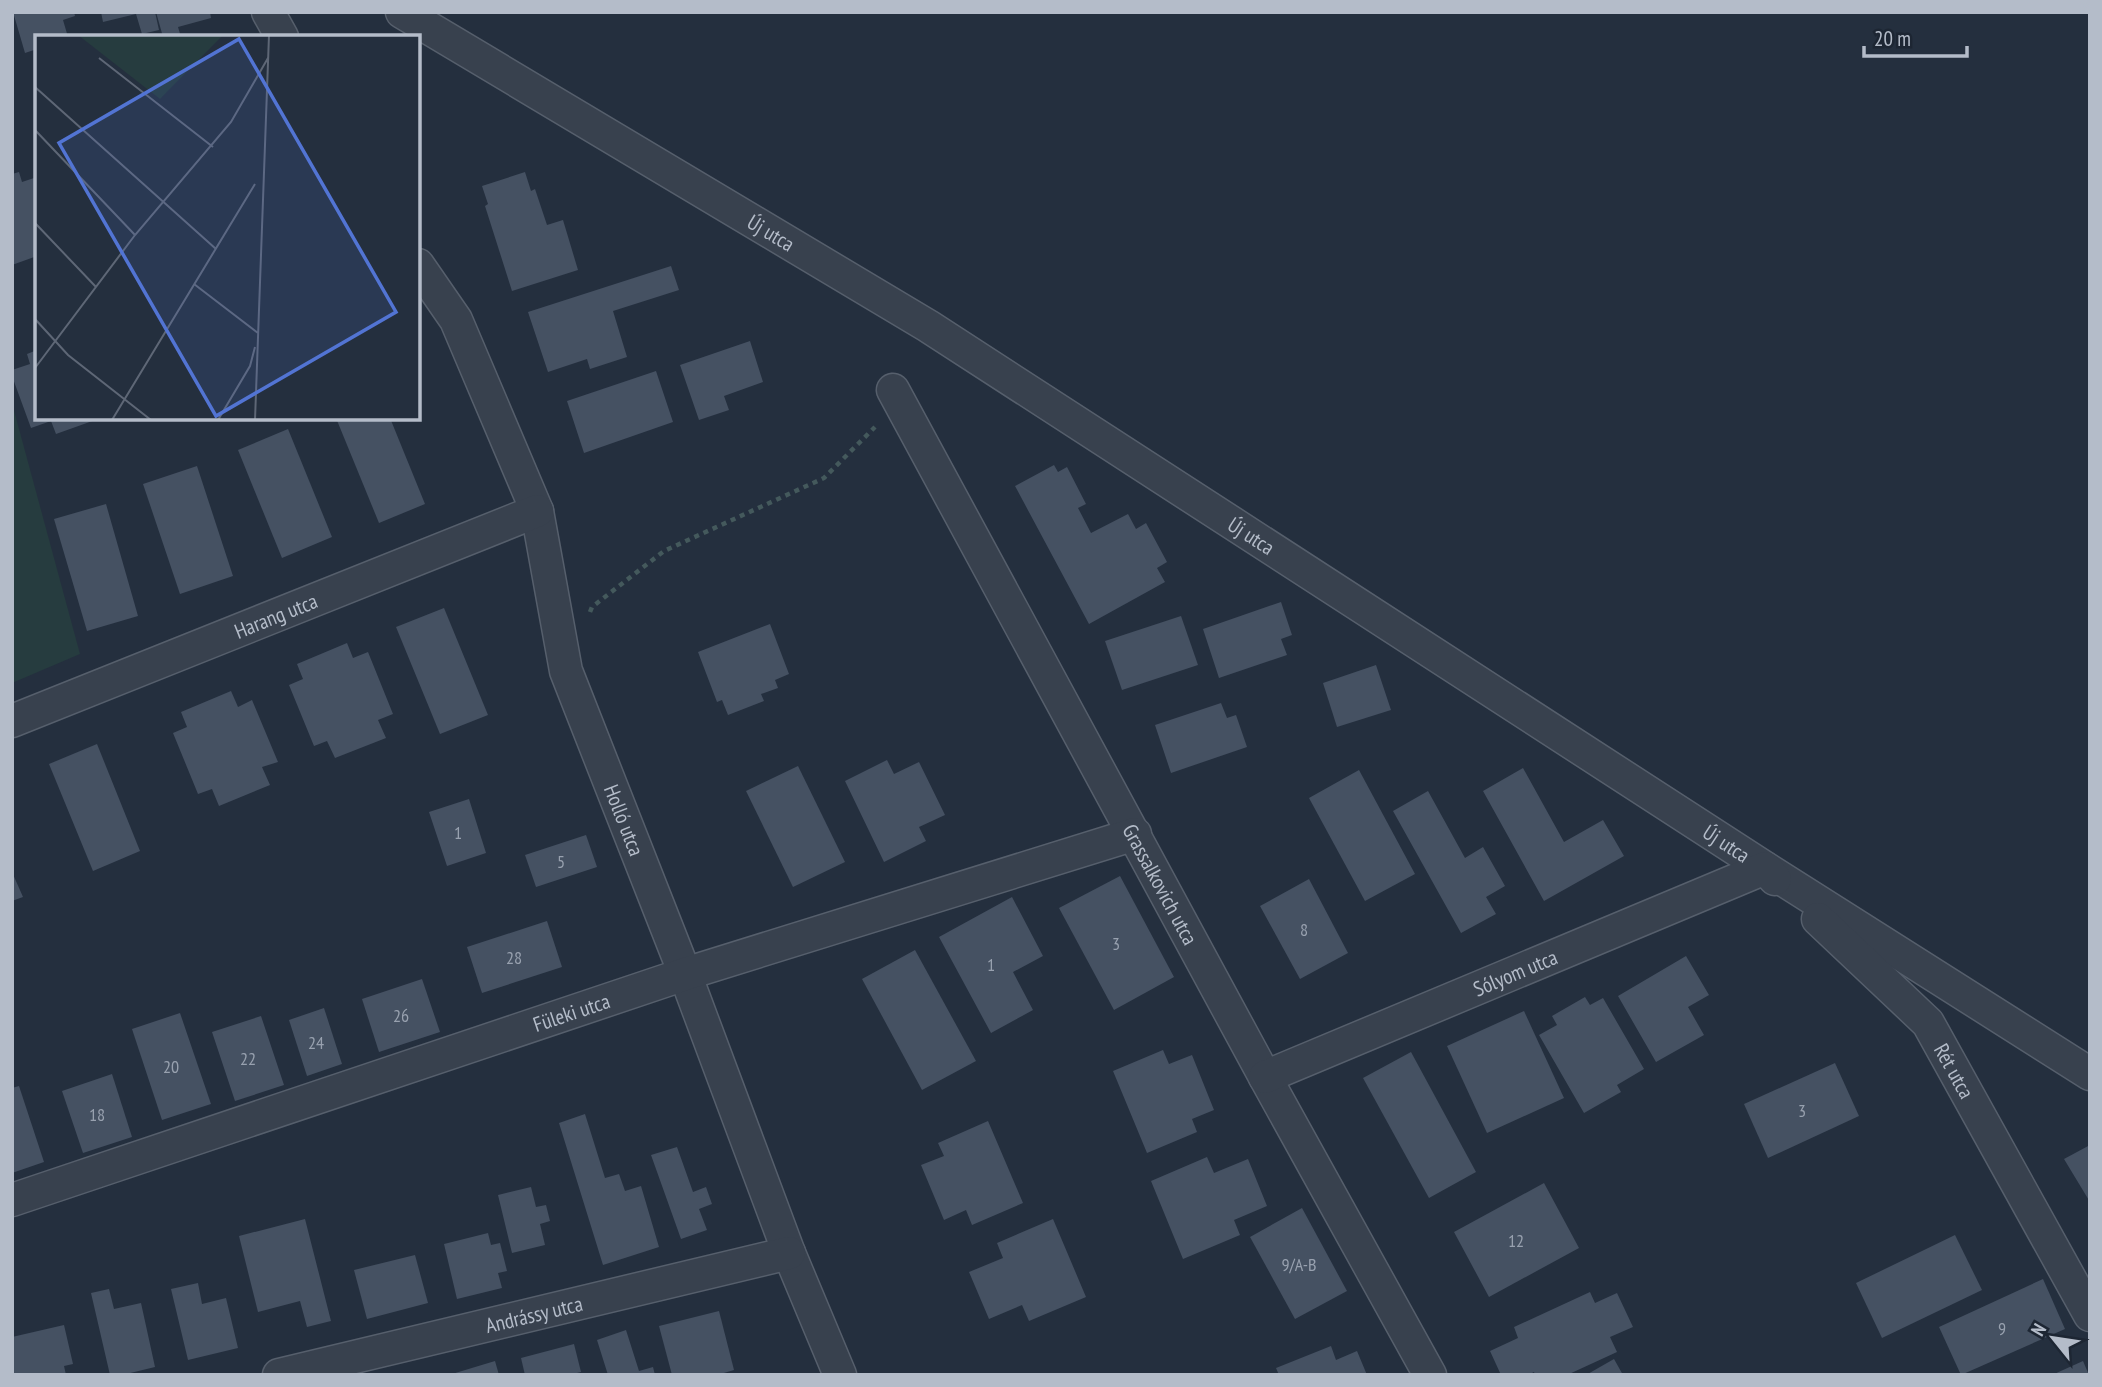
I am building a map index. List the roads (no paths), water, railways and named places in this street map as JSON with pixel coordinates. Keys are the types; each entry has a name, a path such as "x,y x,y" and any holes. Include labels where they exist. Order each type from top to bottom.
{"street":[{"path":"268,12 281,35"},
{"name":"Új utca","path":"402,12 928,326 1765,868 2090,1074"},
{"name":"Holló utca","path":"420,268 456,320 537,511 566,671 685,974 789,1253 839,1375"},
{"name":"Grassalkovich utca","path":"893,390 1265,1077 1430,1375"},
{"name":"Harang utca","path":"12,721 537,511"},
{"name":"Füleki utca","path":"12,1200 685,974 1135,834"},
{"name":"Sólyom utca","path":"1265,1077 1765,868"},
{"name":"Rét utca","path":"1765,868 1928,1023 2090,1315"},
{"name":"Andrássy utca","path":"279,1375 789,1253"}]}
